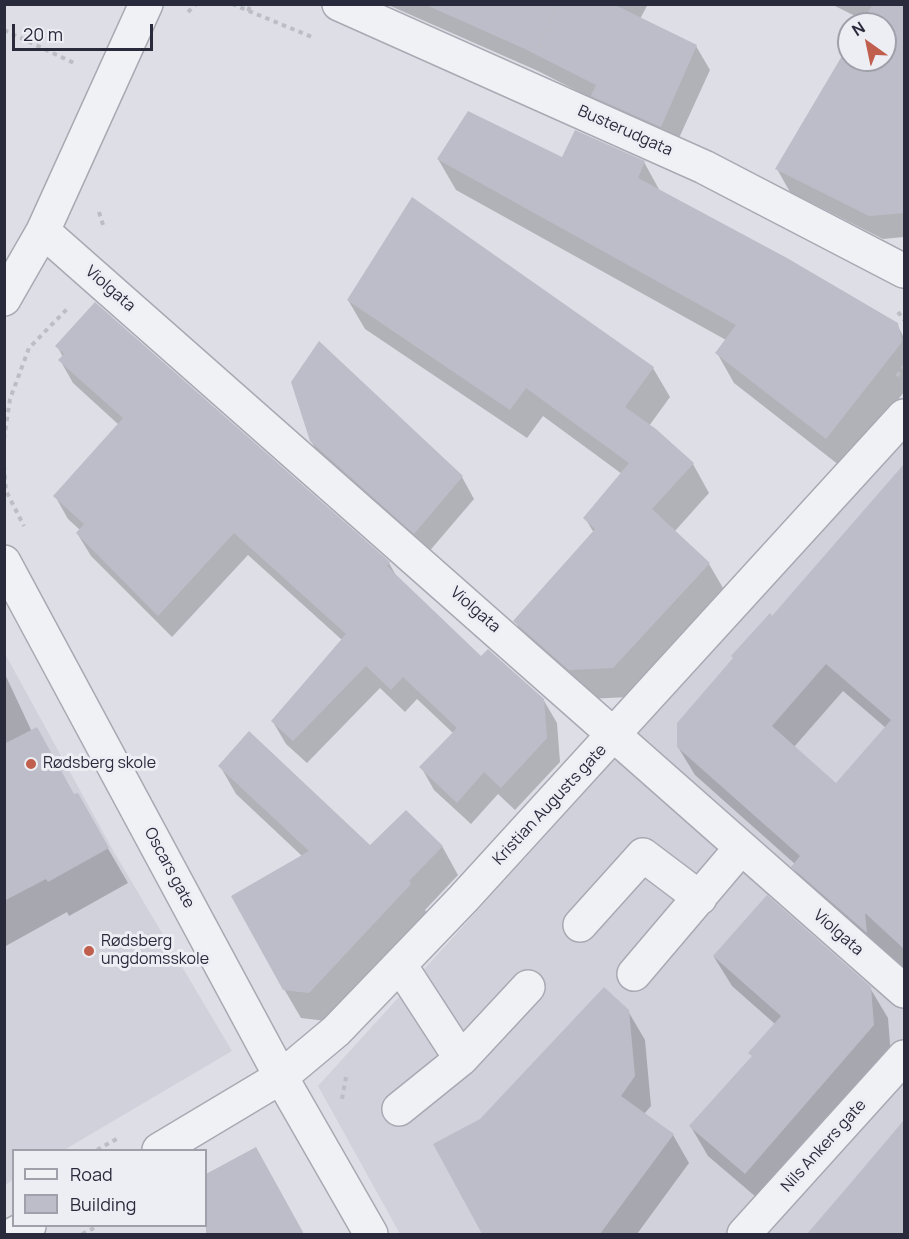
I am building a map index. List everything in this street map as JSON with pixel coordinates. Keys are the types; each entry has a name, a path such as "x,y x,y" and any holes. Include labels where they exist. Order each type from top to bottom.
{"street":[{"path":"4,299 44,231 146,4"},
{"name":"Busterudgata","path":"339,4 704,167 904,271"},
{"name":"Violgata","path":"44,231 904,991"},
{"name":"Kristian Augusts gate","path":"161,1149 281,1077 336,1031 615,734 904,416"},
{"name":"Oscars gate","path":"4,562 281,1077 371,1234"},
{"path":"634,974 741,848"},
{"path":"580,925 642,855 700,898"},
{"path":"400,965 461,1059"},
{"path":"399,1109 461,1059 528,987"},
{"name":"Nils Ankers gate","path":"744,1234 904,1057"}],"path":[{"path":"248,11 251,4"},
{"path":"523,85 558,4"},
{"path":"4,30 80,66"},
{"path":"98,211 105,231"},
{"path":"4,439 10,399 29,348 72,304"},
{"path":"889,385 904,367"},
{"path":"99,1149 128,1132"},
{"path":"82,1234 96,1227"}],"shaded area":[{"path":"904,441 904,1234 400,1234 318,1086"},
{"name":"Rødsberg ungdomsskole","path":"4,652 114,852 232,1051 66,1149 12,1149 12,1181 5,1185"}],"building":[{"path":"424,4 613,4 697,45 661,127 591,96 596,85 523,48"},
{"path":"873,4 904,4 904,213 869,216 775,169 837,64 837,72 897,72 897,12 868,12"},
{"path":"468,111 562,157 575,130 645,161 638,178 787,258 898,323 902,342 826,439 715,353 736,325 437,159"},
{"path":"412,197 654,367 625,407 656,429 694,463 652,509 710,563 613,668 569,670 513,621 595,529 583,518 629,463 526,388 510,410 347,300"},
{"path":"95,302 390,562 387,566 481,656 488,649 544,699 547,738 501,788 484,772 457,803 419,767 457,728 403,677 391,690 366,666 293,741 271,721 346,634 234,533 158,616 76,533 84,524 53,496 123,418 58,360 64,354 55,346"},
{"path":"319,341 463,476 414,534 310,441 291,382"},
{"path":"904,464 904,949 865,913 867,933 791,867 800,856 677,747 677,723 733,658 731,656 770,613 772,616","holes":["826,664 891,720 836,783 772,726"]},
{"name":"Rødsberg skole","path":"37,727 74,794 78,793 109,848 48,882 46,879 4,901 4,744"},
{"path":"249,731 370,845 406,810 443,846 409,881 411,884 309,993 283,990 231,896 309,851 218,766"},
{"path":"767,895 871,987 874,1025 745,1174 689,1126 752,1056 748,1053 781,1016 713,956"},
{"path":"604,987 629,1010 635,1076 621,1096 674,1134 600,1234 482,1234 433,1144 480,1119"},
{"path":"904,1120 904,1234 807,1234 855,1178"},
{"path":"256,1147 304,1234 206,1234 207,1173"}],"place":[{"name":"Rødsberg skole","path":"31,764"},
{"name":"Rødsberg ungdomsskole","path":"89,951"}]}
